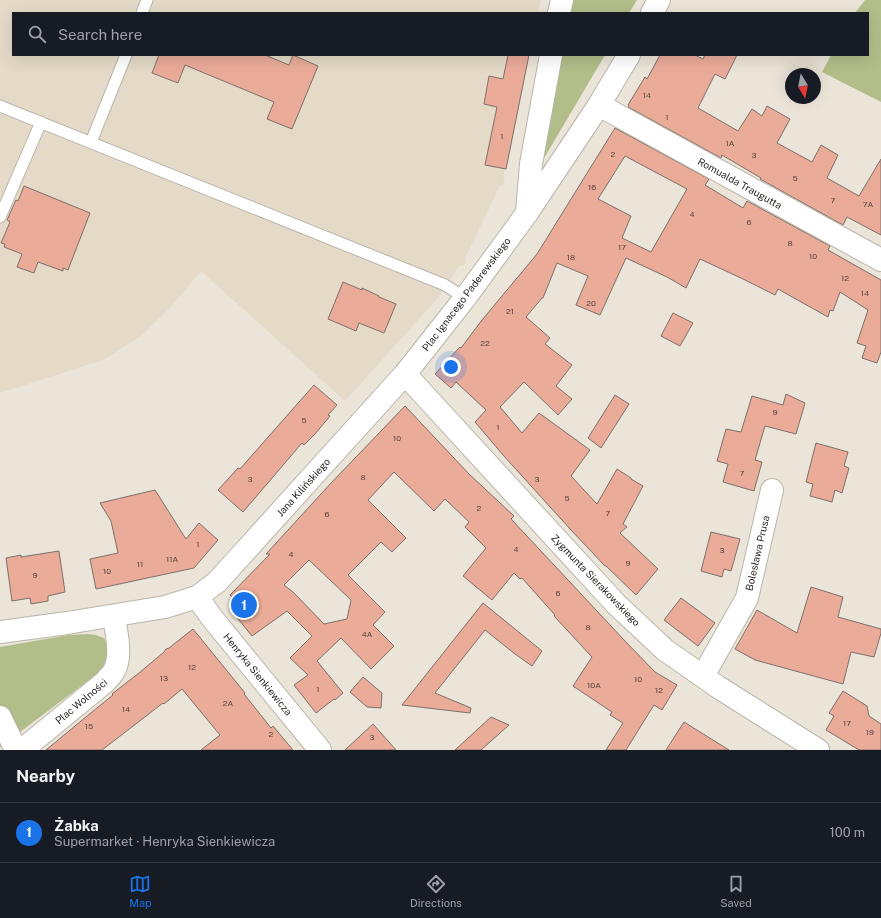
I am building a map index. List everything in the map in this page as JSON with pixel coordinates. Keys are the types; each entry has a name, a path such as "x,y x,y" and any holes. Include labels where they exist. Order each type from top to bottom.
{"street":[{"path":"559,12 562,0"},
{"path":"653,12 659,0"},
{"path":"527,213 531,164 551,56"},
{"name":"Plac Ignacego Paderewskiego","path":"405,374 465,298 527,213 599,105 625,56"},
{"name":"Romualda Traugutta","path":"599,105 881,260"},
{"name":"Jana Kilińskiego","path":"197,597 217,582 405,374"},
{"name":"Zygmunta Sierakowskiego","path":"405,374 616,604 665,650 718,687 818,750"},
{"name":"Bolesława Prusa","path":"703,676 747,598 772,490"},
{"path":"0,632 114,616 165,607 197,597"},
{"name":"Henryka Sienkiewicza","path":"197,597 212,618 320,750"},
{"name":"Plac Wolności","path":"22,750 105,682 114,670 118,656 114,616"},
{"path":"0,717 16,750"}],"lane":[{"path":"142,12 147,0"},
{"path":"91,142 126,56"},
{"path":"0,106 445,285 465,298"},
{"path":"0,217 41,122"}],"shaded area":[{"path":"0,0 541,0 538,12 12,12 12,56 529,56 503,177 505,181 504,184 500,186 465,258 466,262 464,265 459,266 437,299 345,401 201,271 170,308 141,336 103,360 0,393"}],"green space":[{"path":"571,0 637,0 630,12 569,12"},
{"path":"865,0 881,0 881,102 822,72 830,56 869,56 869,12 856,12"},
{"path":"561,56 604,56 540,165"},
{"path":"88,634 104,638 109,647 105,668 0,747 0,647 69,635"}],"building":[{"path":"159,56 267,56 289,65 293,56 295,56 318,66 292,129 267,119 274,102 185,65 178,83 152,73"},
{"path":"508,56 529,56 506,169 485,165 497,107 484,104 489,76 503,79"},
{"path":"659,56 697,56 703,59 704,56 736,56 725,79 715,74 698,108 738,131 752,109 762,116 767,106 790,119 777,143 812,162 821,145 838,155 827,178 859,196 881,159 881,235 847,217 843,225 760,179 761,178 722,155 721,158 628,107 645,77 647,79"},
{"path":"615,128 709,179 705,185 743,208 747,201 830,246 828,250 881,280 881,352 877,363 862,358 866,346 857,343 868,310 840,292 833,311 830,310 828,317 778,289 775,295 700,259 686,288 667,277 626,258 600,315 576,305 588,276 557,263 543,298 526,317 550,338 545,344 572,365 556,386 572,399 558,415 524,382 500,407 522,433 539,413 590,450 571,476 597,504 617,469 643,486 623,524 627,527 620,533 658,569 636,595 605,566 571,530 475,422 486,410 456,382 451,388 435,374 460,347 461,348 482,320 537,254","holes":["625,156 687,189 651,252 622,238 631,216 598,199"]},
{"path":"24,186 90,213 68,270 63,268 63,271 38,262 34,273 17,267 22,254 4,247 5,244 1,243 10,222 7,220 16,200 18,201"},
{"path":"343,282 362,290 362,288 396,304 384,333 359,323 356,331 328,319"},
{"path":"673,313 693,323 680,346 661,336"},
{"path":"314,385 337,405 315,434 304,445 302,443 243,512 218,490 238,468 240,469"},
{"path":"786,394 805,403 796,434 765,426 755,460 762,462 754,491 723,482 728,464 717,461 726,429 741,432 752,396 783,405"},
{"path":"615,395 629,404 601,448 588,438"},
{"path":"405,406 469,474 514,516 511,519 655,672 677,685 662,710 654,705 626,750 606,750 623,723 610,715 612,712 573,686 592,657 554,616 555,615 522,578 520,579 514,573 492,600 463,576 486,548 465,527 469,522 445,499 434,511 394,472 368,500 406,538 392,552 381,542 348,575 385,612 373,625 394,646 371,669 341,638 317,661 343,693 316,713 294,685 308,675 290,658 312,636 287,611 252,636 234,614 244,604 238,602 230,595 270,554 266,554","holes":["309,560 351,600 347,619 324,624 293,592 284,585"]},
{"path":"816,443 848,452 844,466 849,468 842,493 835,490 832,502 810,496 813,484 806,482"},
{"path":"155,490 186,539 199,523 218,540 194,568 96,589 90,559 118,553 111,521 100,503"},
{"path":"711,532 740,539 731,571 724,569 722,577 701,571"},
{"path":"59,551 65,592 48,596 48,601 31,604 30,598 12,601 6,558"},
{"path":"811,587 843,597 838,617 881,629 874,657 851,652 843,684 755,660 735,649 757,610 797,633"},
{"path":"681,598 715,623 698,646 664,620"},
{"path":"483,603 542,651 532,666 485,630 435,693 471,708 470,713 402,705"},
{"path":"193,629 245,693 244,694 271,728 273,726 293,750 201,750 220,735 182,689 102,750 46,750 166,649"},
{"path":"363,677 382,693 381,708 367,707 350,692"},
{"path":"843,691 867,706 869,716 881,724 881,750 859,750 826,730 834,716 829,713"},
{"path":"491,717 509,725 481,750 455,750"},
{"path":"684,722 729,750 666,750"},
{"path":"373,724 396,750 345,750"}],"place":[{"name":"Żabka","path":"244,605"}]}
